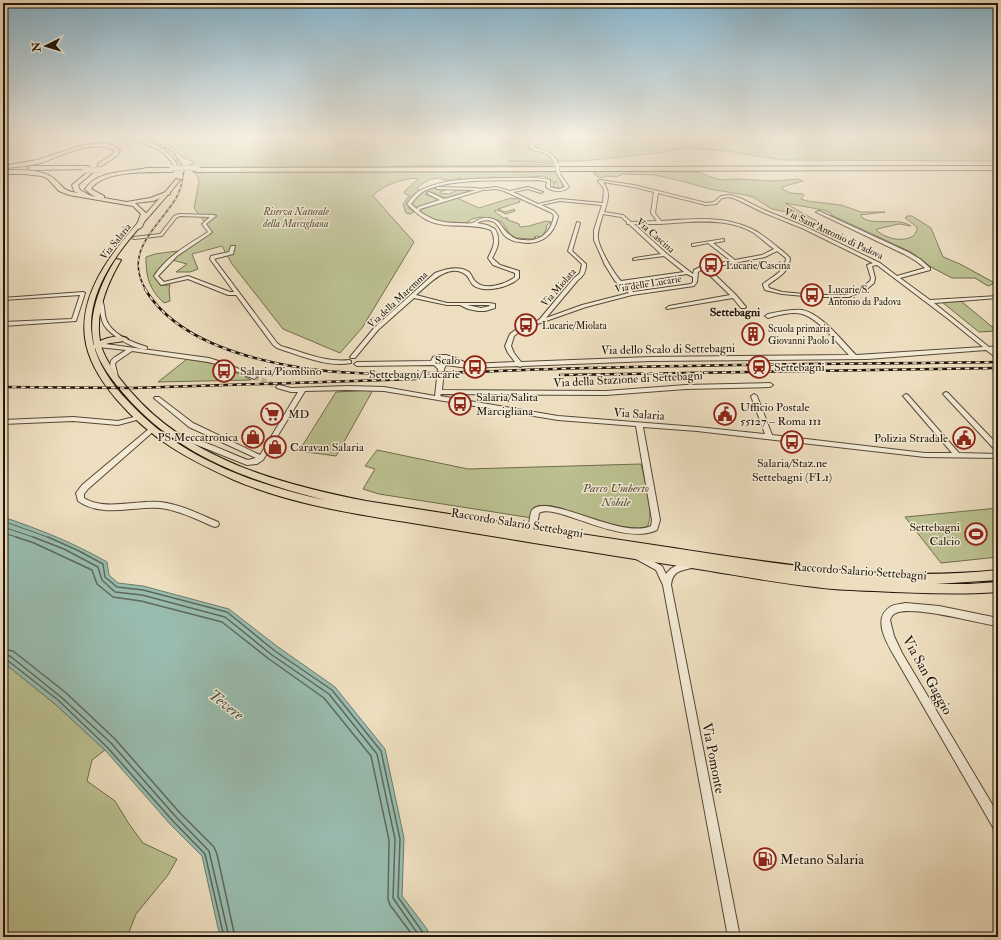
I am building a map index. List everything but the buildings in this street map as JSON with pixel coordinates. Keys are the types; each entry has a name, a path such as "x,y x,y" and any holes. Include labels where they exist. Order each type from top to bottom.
{"highway":[{"path":"51,180 58,188 65,192 100,199"},
{"path":"79,180 75,185 77,191 89,197 136,204 160,204"},
{"path":"97,180 90,185 88,189 91,192 112,200"},
{"path":"89,197 136,204 155,200 168,193"},
{"path":"136,204 144,214 139,227"}],"main road":[{"name":"Via Salaria","path":"94,346 100,300 115,264 168,193 173,180"},
{"name":"Via Salaria","path":"94,346 88,328 92,302 100,279 109,262 172,192 174,180"},
{"path":"94,346 108,340 125,339"},
{"name":"Raccordo Salario Settebagni","path":"94,346 115,377 141,409 167,431 220,461 250,474 317,494 396,510 828,575 920,579 998,575"},
{"name":"Raccordo Salario Settebagni","path":"94,346 97,367 106,381 138,418 152,430 179,449 222,470 265,488 306,499 363,512 787,579 838,585 933,588 998,587"}],"street":[{"path":"417,211 410,207 410,203 419,193 432,187 457,182 517,180"},
{"path":"545,180 549,181 548,186 551,189 564,189 567,187 563,180"},
{"name":"Via Sant'Antonio di Padova","path":"605,204 606,189 600,181 634,186 706,204 716,202 718,198 723,196 736,197 763,211 806,228 878,264 930,302 988,348 997,351"},
{"path":"448,189 451,185 457,182"},
{"path":"432,187 448,189 483,189"},
{"name":"Via della Maremma","path":"351,359 376,329 437,274 448,270 461,271 466,273 473,282 483,286 505,284 517,278 517,272 508,267 496,265 491,261 490,258 497,247 493,229 488,227 430,220 417,211 421,207 483,189 498,188 553,212 556,216 552,229 545,237 540,240 527,242 513,240 507,236 498,223 492,220 479,220 473,225"},
{"path":"510,192 526,188 541,192"},
{"path":"656,191 653,213 660,223"},
{"path":"429,193 444,200"},
{"path":"537,205 560,200 605,204 596,230 596,240 607,265 620,283 632,294"},
{"path":"818,212 909,254 927,267 928,270 897,277"},
{"name":"Via Cascina","path":"602,213 621,216 665,255 688,273 696,277"},
{"path":"134,238 161,235 175,217 180,214 214,216 204,224 210,232 175,255 156,276 163,284 188,277 230,294 237,293"},
{"path":"628,223 704,221 737,225 755,232 787,256 788,263 783,273 766,284 765,287 771,291 829,297 850,295 865,288 871,283 873,278 869,265 878,264"},
{"name":"Via Miolata","path":"541,320 584,270 584,264 570,251 578,223"},
{"path":"694,245 723,240"},
{"path":"690,241 699,248"},
{"path":"709,242 735,262"},
{"path":"234,247 231,253 213,257 212,259 267,335 279,347 338,362 362,358 380,364"},
{"path":"704,267 766,255 777,249"},
{"path":"635,260 665,255"},
{"path":"704,267 734,296 743,307"},
{"name":"Via delle Lucarie","path":"520,365 509,350 508,346 510,339 518,330 541,320 584,306 632,294 694,284 697,270 704,267"},
{"path":"620,283 688,273"},
{"path":"3,300 83,293 74,320 3,324"},
{"path":"413,296 433,302 462,305 489,304 493,307 476,310 462,305"},
{"path":"669,308 734,296"},
{"path":"930,302 998,297"},
{"path":"100,300 107,325 134,347"},
{"path":"80,304 92,302"},
{"path":"768,316 798,312 805,313 828,330 854,357"},
{"path":"94,346 134,347 218,362 254,377"},
{"path":"115,377 112,364 113,361 134,347"},
{"path":"357,364 361,362 362,347"},
{"name":"Via dello Scalo di Settebagni","path":"351,359 357,364 410,364 441,362 468,366 650,360 854,357 988,348"},
{"path":"438,395 441,362"},
{"name":"Via della Stazione di Settebagni","path":"438,395 606,393 686,387 770,385"},
{"name":"Via Salaria","path":"279,387 289,390 379,388 438,395 544,416 768,437 875,450 958,456 998,456"},
{"path":"181,440 192,441 248,463 255,462 261,458 303,389"},
{"path":"946,394 998,449"},
{"path":"754,396 768,437"},
{"path":"906,396 958,456"},
{"path":"157,398 191,425 261,458"},
{"path":"3,422 73,419 118,423 128,422 138,418"},
{"path":"532,531 535,512 543,508 558,511 590,522 628,530 644,532 653,530 656,525 656,520 639,425"},
{"path":"152,430 85,487 80,493 80,499 90,504 108,506 164,506 215,524"},
{"name":"Via Pomonte","path":"637,556 659,568 667,585 734,937"},
{"path":"667,585 668,576 672,571 696,564"},
{"name":"Via San Gaggio","path":"998,622 941,610 908,607 892,610 887,615 886,620 889,632 899,656 998,825"}],"green space":[{"name":"Riserva Naturale della Marcigliana","path":"198,180 404,180 381,189 373,196 414,242 362,328 340,353 283,329 232,264 222,246 192,254 198,269 190,272 176,272 187,264 172,260 183,250 212,232 194,208"},
{"path":"417,180 430,180 417,188 419,191 408,204 409,208 414,212 410,214 406,213 403,204 409,196 404,193"},
{"path":"550,180 561,180 563,186 562,188 554,188 553,183 557,182"},
{"path":"676,180 800,180 803,181 782,187 782,189 790,193 803,194 804,195 801,199 807,201 841,205 861,212 885,212 860,215 864,219 870,221 898,222 911,226 899,224 876,230 884,235 896,239 906,239 914,235 917,227 905,218 907,216 912,216 931,228 943,257 960,264 993,282 993,284 988,286 975,278 952,278 931,267 911,252 823,210 785,203 822,224 822,226 810,223 792,213 772,209 753,197 710,189"},
{"path":"435,188 446,190 440,193 449,194 459,189 473,190 446,199 430,192 425,194 439,200 416,209 411,204 421,192"},
{"path":"457,198 479,208 511,198 518,198 521,200 519,201 520,202 498,209 505,212 514,209 515,211 506,214 497,210 494,211 503,218 508,218 506,219 519,224 520,227 546,221 551,222 547,225 546,230 540,237 537,236 534,237 536,238 532,239 516,238 510,234 502,222 494,219 481,217 472,219 466,223 449,223 431,220 420,212 423,208"},
{"path":"177,251 155,273 160,285 170,285 170,301 164,303 155,293 149,282 146,257 155,254"},
{"path":"961,301 997,331 979,332 942,302"},
{"path":"187,359 216,364 222,372 239,373 251,380 158,382"},
{"path":"373,390 336,456 299,451 336,392"},
{"name":"Parco Umberto Nobile","path":"377,450 468,469 641,464 650,507 649,523 646,528 632,528 606,524 546,505 533,508 532,518 379,494 363,489 375,469 365,466"},
{"path":"998,508 998,557 941,563 905,517"},
{"path":"3,662 55,704 105,750 92,760 87,781 115,801 143,843 177,859 168,875 136,914 127,937 3,937"}],"water":[{"name":"Tevere","path":"3,517 56,537 107,562 109,575 118,583 143,586 229,609 278,647 335,687 385,749 404,838 402,896 427,929 430,937 220,937 202,856 170,824 105,750 55,704 3,662"}],"tunnel":[{"path":"994,354 998,358"},
{"path":"254,377 279,387"}],"railway":[{"path":"146,290 140,277 138,264 140,253 151,231 177,197 182,180"},
{"path":"145,289 158,306 174,321 192,333 212,343 233,352 255,358 314,370 400,374 569,368 998,362"},
{"path":"560,375 998,368"},
{"path":"3,387 133,388 416,379"}],"place":[{"name":"Lucarie/Cascina","path":"711,265"},
{"name":"Lucarie/S. Antonio da Padova","path":"812,295"},
{"name":"Lucarie/Miolata","path":"526,325"},
{"name":"Scuola primaria Giovanni Paolo I","path":"753,334"},
{"name":"Scalo Settebagni/Lucarie","path":"475,367"},
{"name":"Settebagni","path":"759,367"},
{"name":"Salaria/Piombino","path":"224,371"},
{"name":"Salaria/Salita Marcigliana","path":"460,404"},
{"name":"MD","path":"272,414"},
{"name":"Ufficio Postale 55127 – Roma 111","path":"725,414"},
{"name":"PS Meccatronica","path":"253,437"},
{"name":"Polizia Stradale","path":"964,438"},
{"name":"Salaria/Staz.ne Settebagni (FL1)","path":"792,442"},
{"name":"Caravan Salaria","path":"275,447"},
{"name":"Settebagni Calcio","path":"976,534"},
{"name":"Metano Salaria","path":"765,859"}],"district":[{"name":"Settebagni","path":"735,312"}]}
